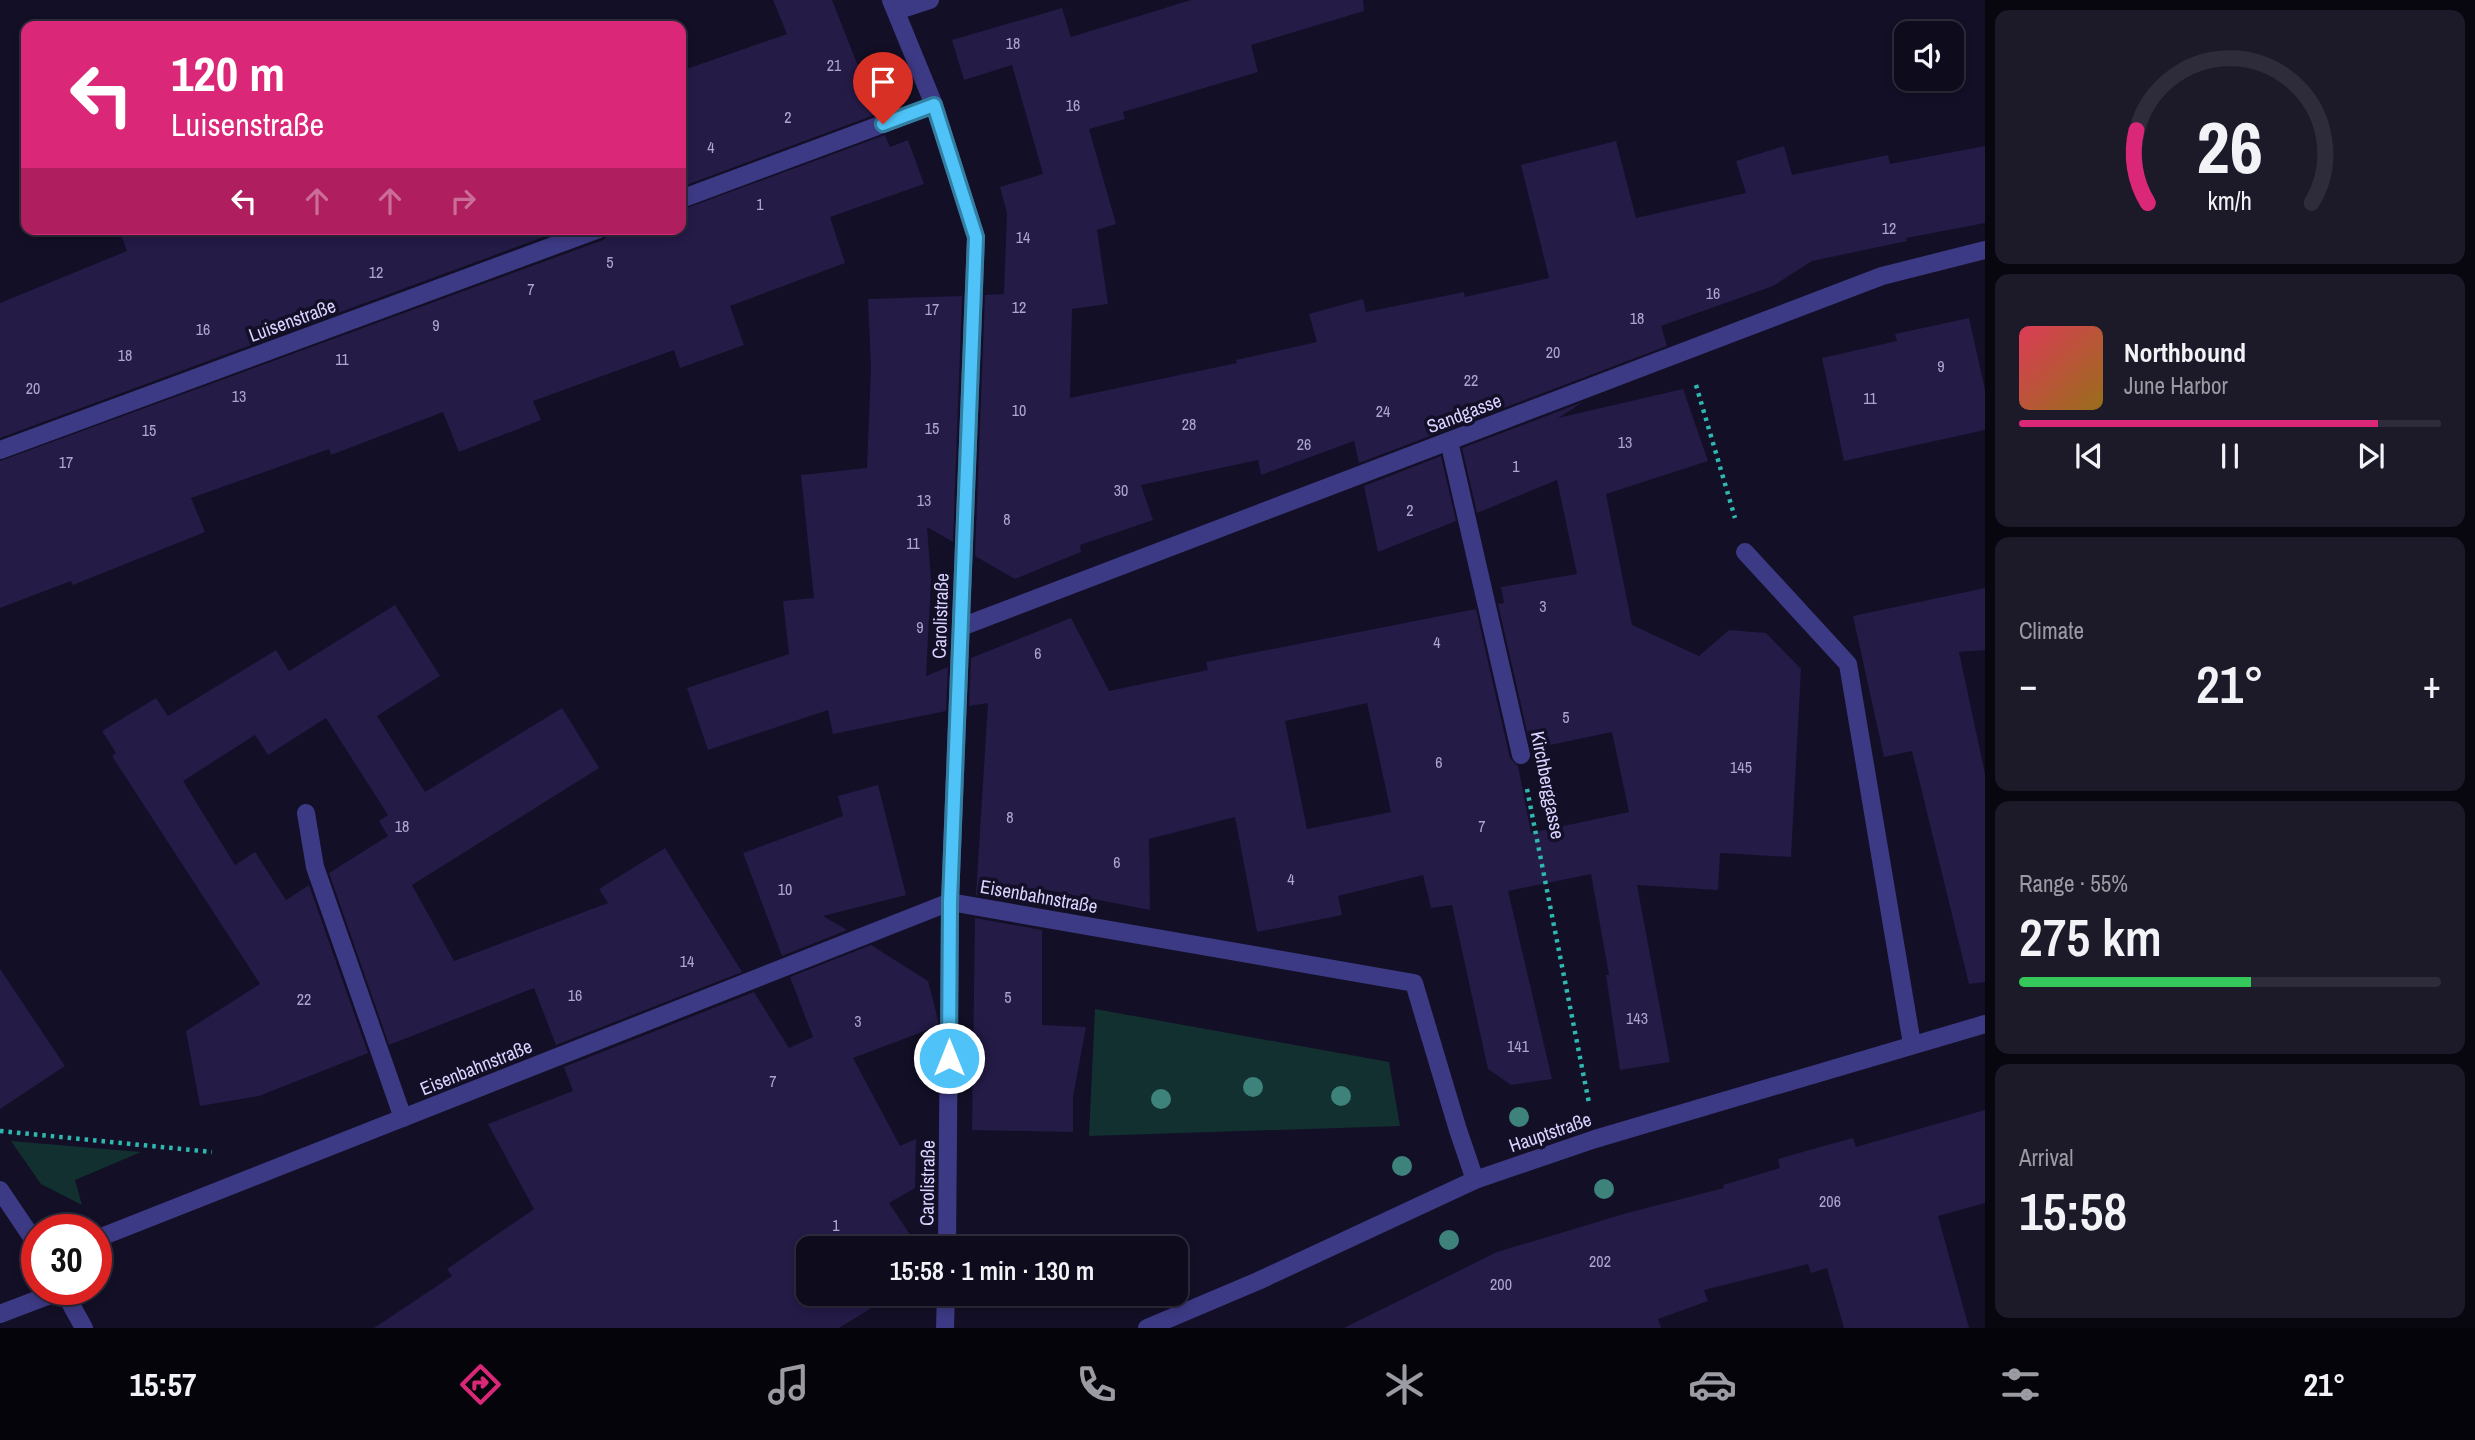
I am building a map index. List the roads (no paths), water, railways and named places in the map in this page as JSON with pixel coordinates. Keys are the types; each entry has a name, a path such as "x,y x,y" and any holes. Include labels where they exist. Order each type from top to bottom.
{"street":[{"path":"894,5 930,0"},
{"name":"Carolistraße","path":"894,5 934,105 976,237 950,902 947,1236"},
{"path":"686,197 934,105"},
{"name":"Luisenstraße","path":"0,450 583,235"},
{"name":"Sandgasse","path":"961,626 1882,276 1985,250"},
{"name":"Kirchberggasse","path":"1449,441 1521,755"},
{"path":"1745,552 1848,664 1912,1044"},
{"name":"Eisenbahnstraße","path":"306,813 315,867 403,1118"},
{"name":"Eisenbahnstraße","path":"112,1234 950,902 1414,983 1475,1180"},
{"name":"Hauptstraße","path":"1147,1328 1258,1281 1475,1180 1595,1139 1985,1024"},
{"path":"0,1190 21,1221"},
{"path":"0,1314 24,1305"},
{"path":"71,1305 84,1328"},
{"path":"945,1328 946,1306"}]}
